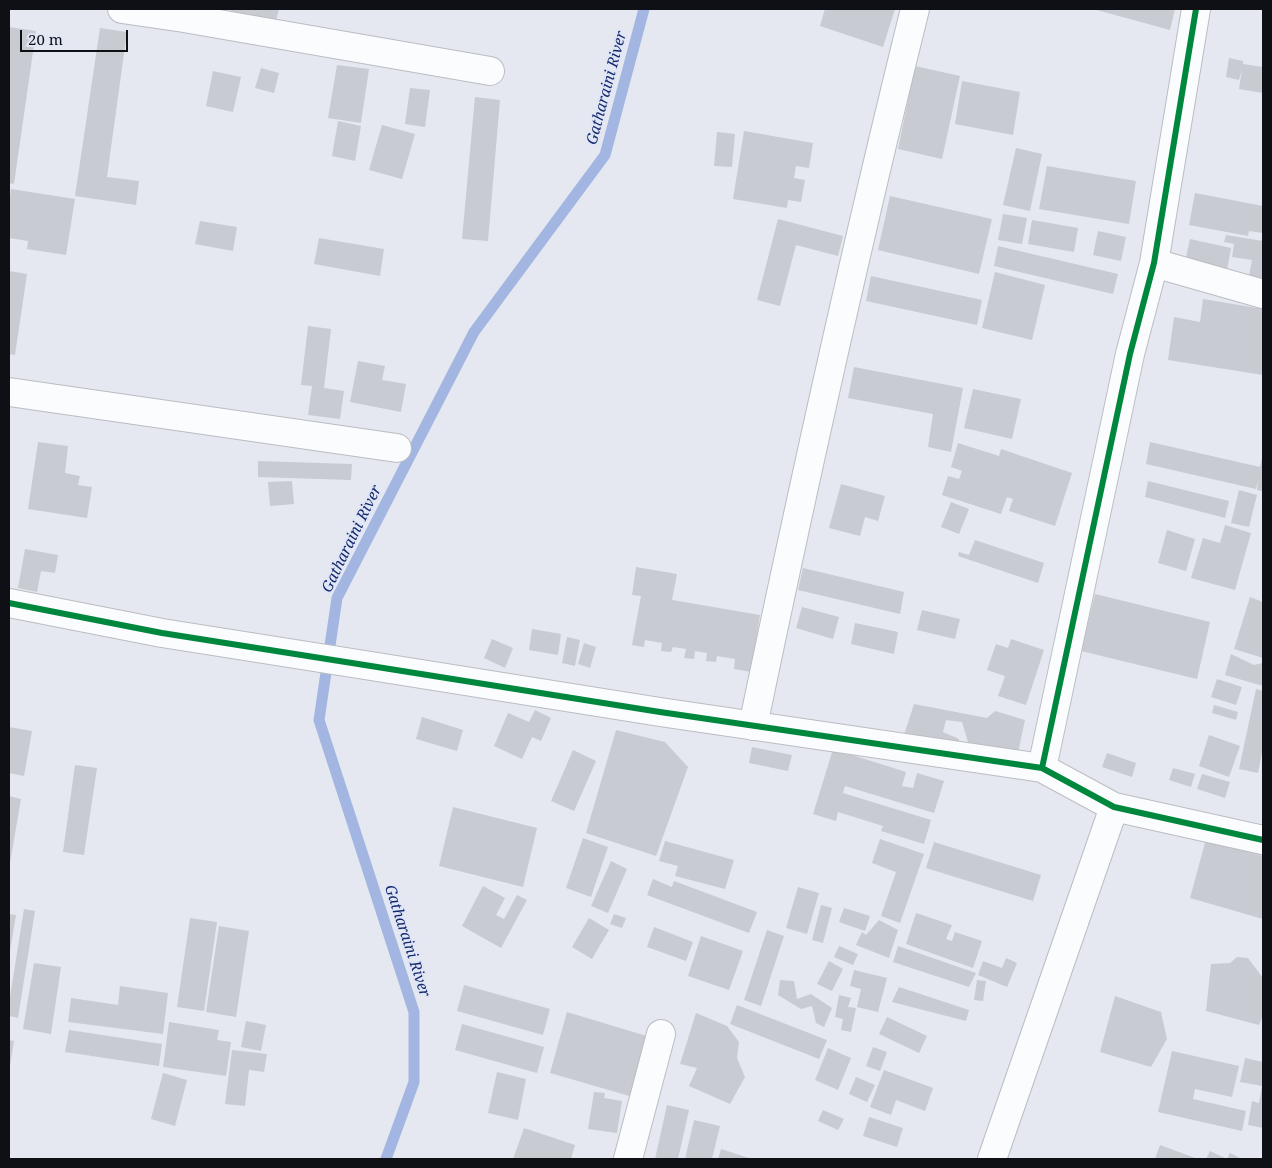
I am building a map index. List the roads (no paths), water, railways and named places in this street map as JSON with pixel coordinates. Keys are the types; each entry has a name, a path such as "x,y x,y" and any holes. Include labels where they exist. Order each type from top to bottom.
{"street":[{"path":"122,9 185,13 490,71"},
{"path":"753,726 796,524 915,9"},
{"path":"1042,768 1130,354 1154,263 1196,9"},
{"path":"1154,263 1263,294"},
{"path":"9,392 397,448"},
{"path":"9,603 162,633 305,656 753,726 1042,768 1114,807 1263,840"},
{"path":"992,1159 1114,807"},
{"path":"628,1159 661,1034"}],"waterway":[{"name":"Gatharaini River","path":"386,1159 414,1082 414,1012 319,720 337,598 474,332 605,155 644,9"}]}
